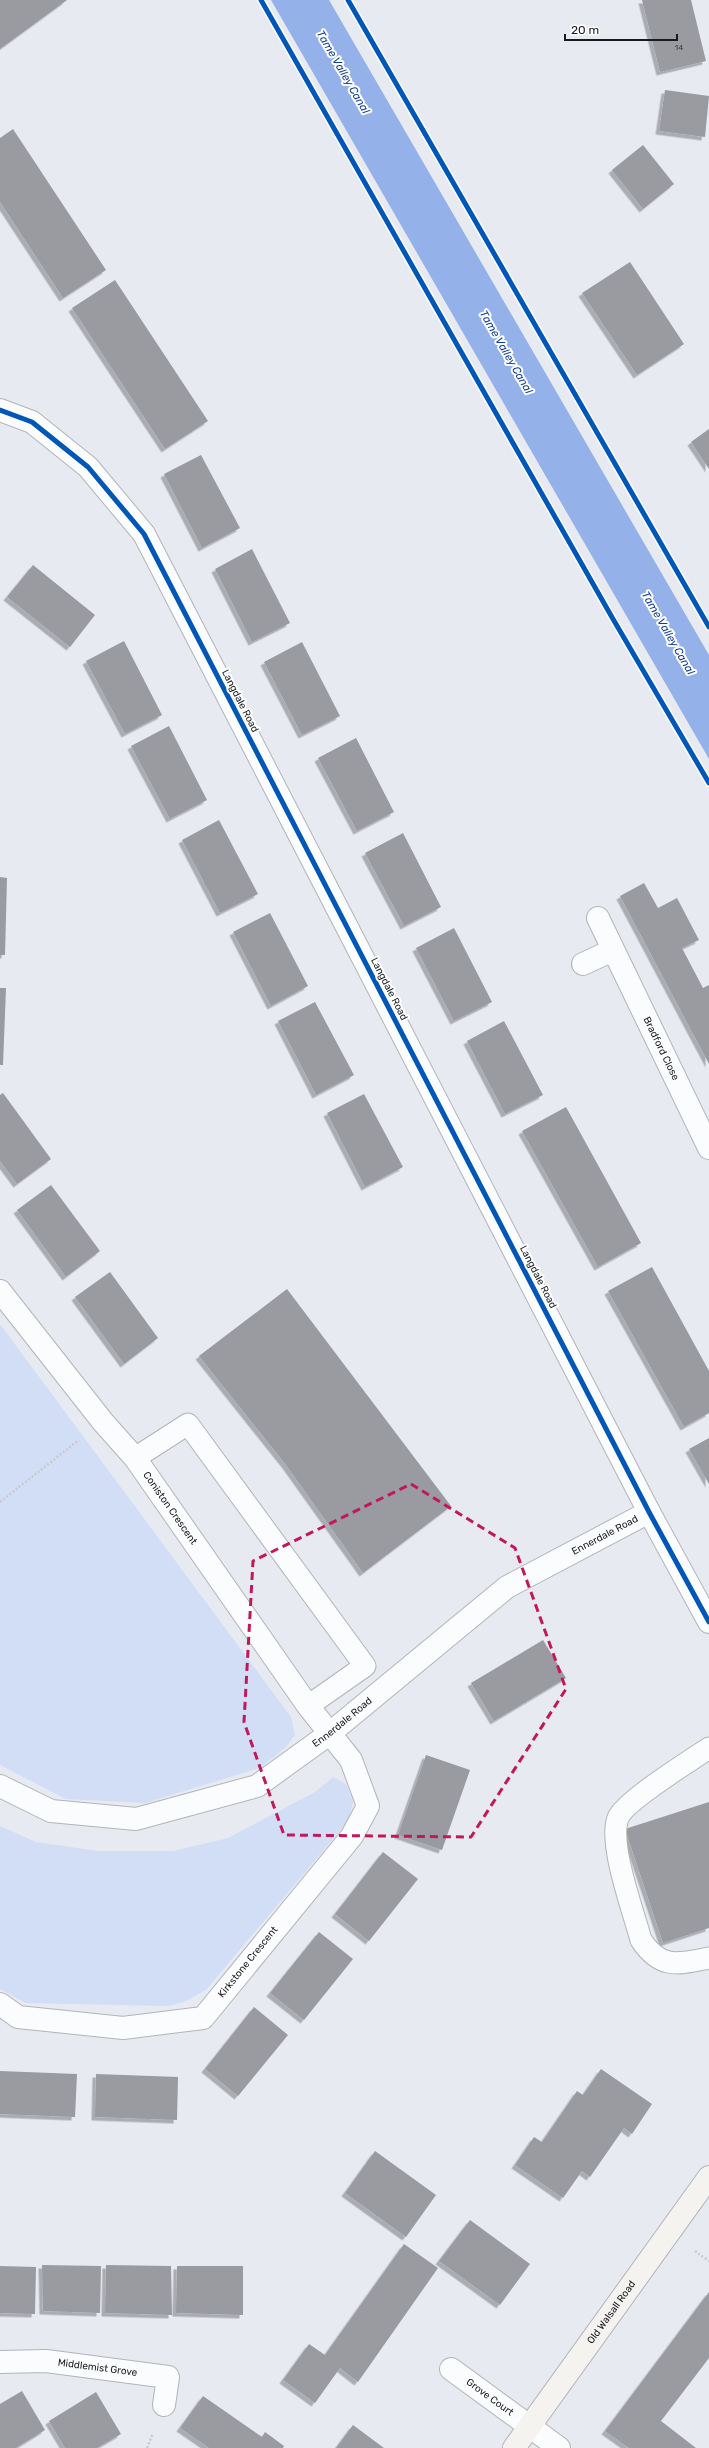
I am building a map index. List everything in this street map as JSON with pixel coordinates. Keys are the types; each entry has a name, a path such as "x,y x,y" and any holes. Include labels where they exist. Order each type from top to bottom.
{"main road":[{"name":"Old Walsall Road","path":"514,2448 709,2177"}],"street":[{"name":"Langdale Road","path":"0,410 32,422 88,467 144,534 649,1512 709,1622"},
{"name":"Bradford Close","path":"598,918 709,1148"},
{"path":"582,964 613,950"},
{"name":"Coniston Crescent","path":"0,1291 103,1422 135,1458 329,1734"},
{"name":"Ennerdale Road","path":"0,1786 51,1811 136,1819 257,1786 329,1734 507,1587 649,1512"},
{"name":"Kirkstone Crescent","path":"0,2004 18,2017 123,2028 203,2018 352,1836 368,1806 350,1760 329,1734"},
{"name":"Middlemist Grove","path":"0,2362 46,2361 168,2377 164,2405"},
{"name":"Grove Court","path":"451,2369 559,2448"}],"lane":[{"path":"135,1458 188,1424 365,1666 308,1706"},
{"path":"709,1748 630,1804 618,1818 616,1830 617,1854 641,1940 648,1951 658,1960 676,1964 709,1958"}],"path":[{"path":"0,1502 103,1422"}],"highlighted area":[{"path":"411,1484 515,1548 566,1689 471,1837 284,1835 244,1722 253,1561"}],"shaded area":[{"path":"0,1324 291,1717 295,1735 286,1747 260,1768 145,1803 66,1799 0,1765"},
{"path":"333,1777 346,1784 353,1801 349,1820 206,1990 186,2001 169,2006 26,2003 0,1989 0,1826 36,1842 98,1851 173,1851 228,1838 315,1792"}],"water":[{"name":"Tame Valley Canal","path":"271,0 329,0 709,655 709,759"}],"building":[{"path":"0,0 67,0 0,49"},
{"path":"642,0 691,0 706,61 660,72"},
{"path":"665,90 709,96 705,137 659,131"},
{"path":"13,129 106,270 63,298 0,202 0,138"},
{"path":"643,145 674,184 643,209 612,170"},
{"path":"630,262 684,344 637,375 582,293"},
{"path":"115,280 208,421 165,449 72,308"},
{"path":"709,429 709,469 691,442"},
{"path":"201,455 240,528 202,548 164,474"},
{"path":"252,549 290,623 252,642 215,569"},
{"path":"33,565 95,615 70,647 7,597"},
{"path":"124,641 162,715 125,734 86,661"},
{"path":"302,642 340,716 302,735 264,662"},
{"path":"169,726 207,800 170,819 131,746"},
{"path":"356,738 394,812 357,831 318,758"},
{"path":"219,820 258,894 220,913 182,840"},
{"path":"403,833 441,907 404,926 365,853"},
{"path":"0,877 7,878 5,955 0,955"},
{"path":"644,883 658,908 677,898 699,940 682,948 703,988 709,985 709,1064 620,896"},
{"path":"270,913 308,986 271,1006 233,932"},
{"path":"454,928 492,1002 454,1021 416,948"},
{"path":"0,988 6,988 3,1065 0,1065"},
{"path":"315,1002 354,1075 316,1095 278,1021"},
{"path":"504,1021 543,1095 505,1114 467,1041"},
{"path":"3,1093 51,1159 17,1184 0,1161 0,1095"},
{"path":"364,1094 403,1167 365,1187 327,1113"},
{"path":"566,1107 641,1243 598,1267 522,1131"},
{"path":"51,1185 100,1251 66,1277 17,1210"},
{"path":"652,1267 709,1371 709,1413 684,1427 608,1291"},
{"path":"110,1272 158,1338 124,1364 75,1297"},
{"path":"287,1289 451,1506 363,1573 286,1465 199,1356"},
{"path":"709,1438 709,1484 689,1449"},
{"path":"543,1640 566,1678 494,1721 471,1683"},
{"path":"426,1755 470,1770 442,1850 398,1835"},
{"path":"709,1802 709,1928 663,1943 625,1829"},
{"path":"383,1852 418,1879 369,1941 335,1914"},
{"path":"319,1932 353,1959 304,2020 270,1993"},
{"path":"254,2007 288,2035 238,2096 205,2069"},
{"path":"601,2069 652,2104 632,2134 624,2128 590,2177 582,2171 563,2198 515,2165 534,2137 542,2142 577,2091 583,2095"},
{"path":"0,2071 77,2074 75,2117 0,2114"},
{"path":"96,2074 178,2077 177,2120 95,2117"},
{"path":"375,2151 436,2195 406,2237 345,2193"},
{"path":"470,2220 530,2264 500,2305 439,2261"},
{"path":"404,2244 438,2268 358,2382 340,2368 315,2403 283,2380 309,2344 325,2355"},
{"path":"42,2265 101,2266 100,2313 43,2311"},
{"path":"106,2265 171,2266 172,2315 105,2313"},
{"path":"0,2266 36,2267 35,2314 0,2313"},
{"path":"177,2266 243,2266 243,2315 176,2313"},
{"path":"709,2292 709,2358 661,2421 696,2448 629,2448 605,2431"},
{"path":"22,2391 45,2430 16,2448 0,2448 0,2404"},
{"path":"96,2392 121,2434 97,2448 65,2448 49,2421"},
{"path":"203,2396 262,2437 265,2432 284,2446 283,2448 209,2448 180,2428"},
{"path":"353,2425 384,2448 336,2448"}],"cycle path":[{"path":"261,0 613,619 709,783"},
{"path":"348,0 709,627"},
{"path":"0,410 32,422 88,467 144,534 649,1512 709,1622"}]}
